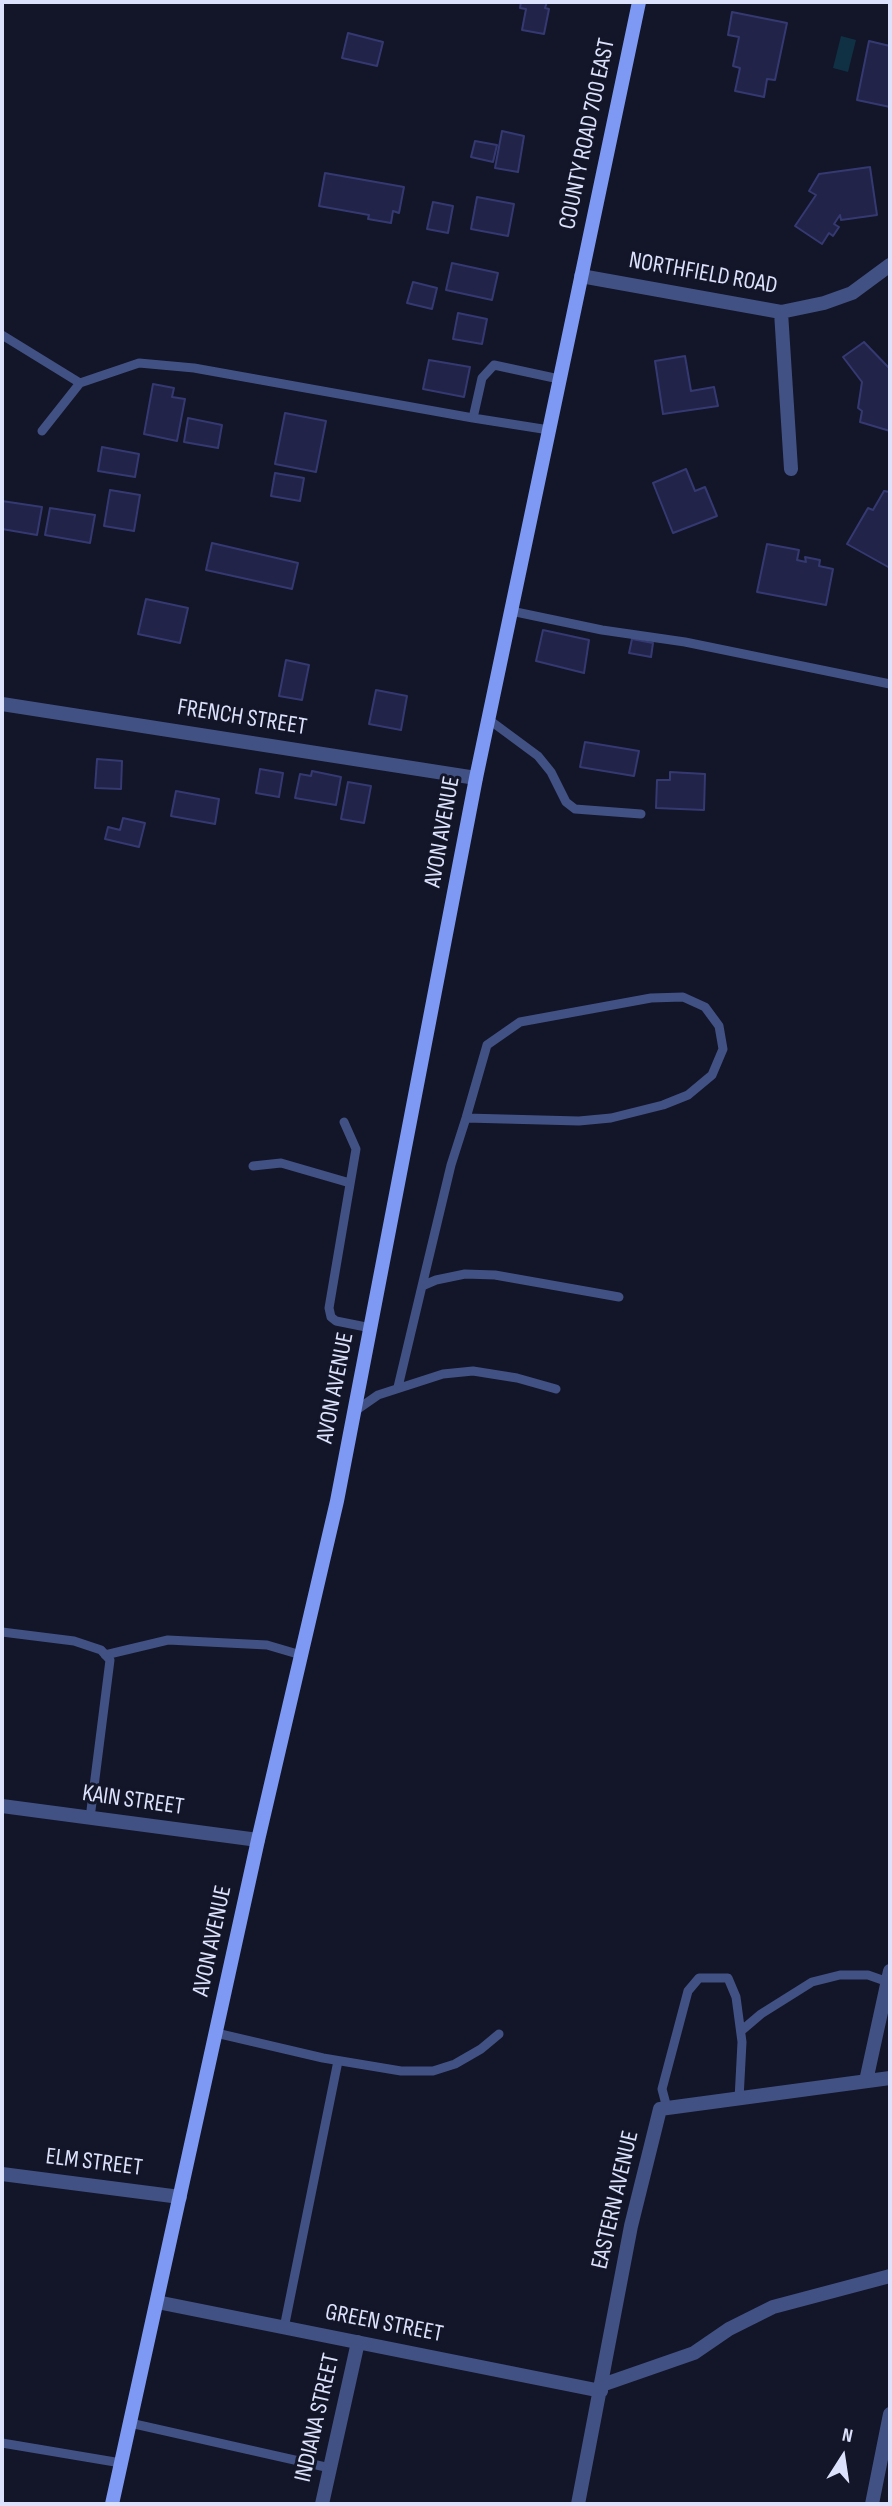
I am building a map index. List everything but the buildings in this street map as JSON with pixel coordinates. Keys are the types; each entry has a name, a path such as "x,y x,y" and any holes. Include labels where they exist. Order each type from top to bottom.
{"main road":[{"name":"COUNTY ROAD 700 EAST","path":"581,276 639,2"},
{"name":"AVON AVENUE","path":"112,2504 355,1411 476,778 581,276"}],"street":[{"name":"NORTHFIELD ROAD","path":"581,276 781,312 824,303 852,293 890,265"},
{"path":"781,312 791,469"},
{"name":"FRENCH STREET","path":"2,704 476,778"},
{"name":"KAIN STREET","path":"2,1806 258,1840"},
{"path":"866,2081 889,1976"},
{"name":"EASTERN AVENUE","path":"578,2504 631,2226 660,2109 890,2078"},
{"name":"ELM STREET","path":"2,2174 180,2197"},
{"path":"601,2388 694,2353 729,2329 773,2307 890,2276"},
{"name":"GREEN STREET","path":"158,2302 601,2388"},
{"name":"INDIANA STREET","path":"322,2504 358,2342"},
{"path":"872,2504 890,2414"}],"lane":[{"path":"2,335 80,383"},
{"path":"42,431 80,383 139,363 194,368 549,430"},
{"path":"473,418 482,378 494,365 559,379"},
{"path":"511,611 685,642 890,684"},
{"path":"488,719 538,756 551,772 566,803 575,809 641,814"},
{"path":"398,1387 422,1286 466,1118 487,1045 520,1022 651,998 683,997 705,1007 719,1026 723,1049 712,1075 688,1095 663,1105 611,1118 579,1121 466,1118"},
{"path":"344,1122 356,1149 329,1308 331,1317 336,1321 371,1328"},
{"path":"253,1166 281,1163 350,1183"},
{"path":"422,1286 465,1274 495,1275 619,1297"},
{"path":"355,1411 378,1395 443,1374 473,1371 517,1378 556,1389"},
{"path":"2,1632 74,1641 101,1650 110,1660 90,1818"},
{"path":"105,1655 149,1642 168,1640 267,1646 301,1655"},
{"path":"741,2031 761,2014 812,1982 840,1975 889,1976"},
{"path":"667,2108 662,2089 688,1991 699,1978 728,1978 736,1997 741,2031 739,2099"},
{"path":"216,2033 401,2071 433,2071 455,2064 481,2049 499,2034"},
{"path":"284,2328 338,2060"},
{"path":"130,2423 330,2468"},
{"path":"2,2443 121,2463"}],"water":[{"path":"841,36 856,40 848,72 833,68"}]}
